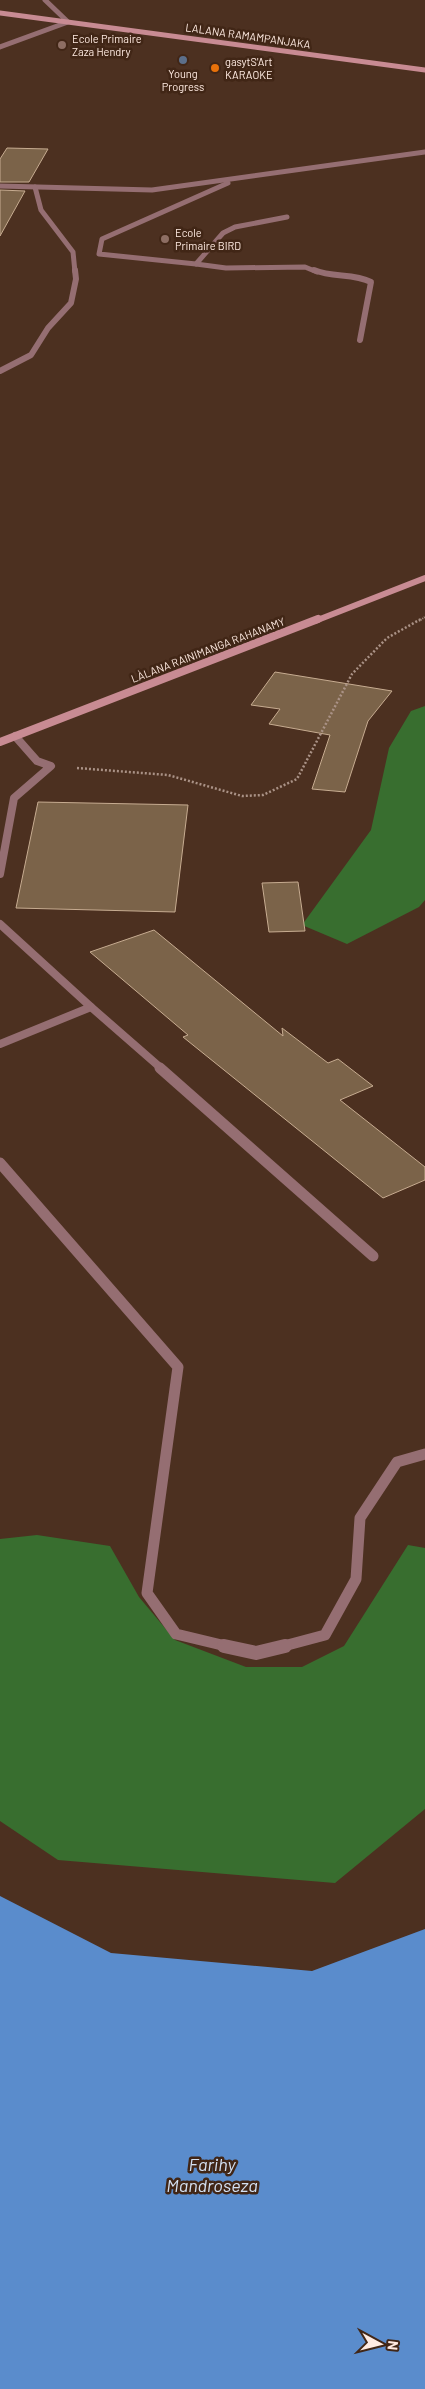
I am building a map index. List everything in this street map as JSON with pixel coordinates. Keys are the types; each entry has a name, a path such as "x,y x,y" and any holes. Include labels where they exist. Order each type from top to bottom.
{"street":[{"path":"0,46 68,22 45,0"},
{"name":"LALANA RAMAMPANJAKA","path":"0,13 50,23 68,22 425,70"},
{"path":"0,186 152,190 425,152"},
{"path":"238,178 102,239 99,254 226,268 305,267 325,275 361,277 371,282 360,340"},
{"path":"0,371 31,355 48,328 70,303 76,279 72,252 41,210 36,187"},
{"path":"196,264 223,234 235,226 287,217"},
{"name":"LÀLANA RAINIMANGA RAHANAMY","path":"0,742 425,578"},
{"path":"0,874 14,798 50,766 37,761 15,736"},
{"path":"0,924 373,1256"},
{"path":"0,1044 91,1007"},
{"path":"0,1163 178,1367 147,1593 176,1634 256,1653 325,1635 356,1579 360,1518 396,1462 425,1454"}],"path":[{"path":"50,766 168,775 242,796 263,795 297,779 352,674 387,638 425,617"}],"green space":[{"path":"425,706 425,900 419,907 347,944 302,925 371,830 389,748 411,711"},
{"path":"37,1535 110,1546 139,1597 175,1640 246,1667 302,1667 344,1646 408,1545 425,1548 425,1809 335,1883 58,1860 0,1821 0,1539"}],"water":[{"name":"Farihy Mandroseza","path":"0,1896 111,1953 312,1971 425,1929 425,2389 0,2389"}],"building":[{"path":"7,148 48,149 29,182 0,182 0,159"},
{"path":"0,190 25,191 0,236"},
{"path":"275,672 392,691 368,721 345,792 312,789 330,735 269,724 280,709 251,705"},
{"path":"38,802 188,805 175,912 16,908"},
{"path":"298,882 305,931 269,932 262,883"},
{"path":"154,930 283,1036 282,1028 328,1063 338,1059 373,1086 340,1100 425,1167 425,1180 383,1198 183,1037 188,1035 90,952"}],"place":[{"name":"Ecole Primaire Zaza Hendry","path":"62,45"},
{"name":"Young Progress","path":"183,60"},
{"name":"gasytS'Art KARAOKE","path":"215,68"},
{"name":"Ecole Primaire BIRD","path":"165,239"}]}
